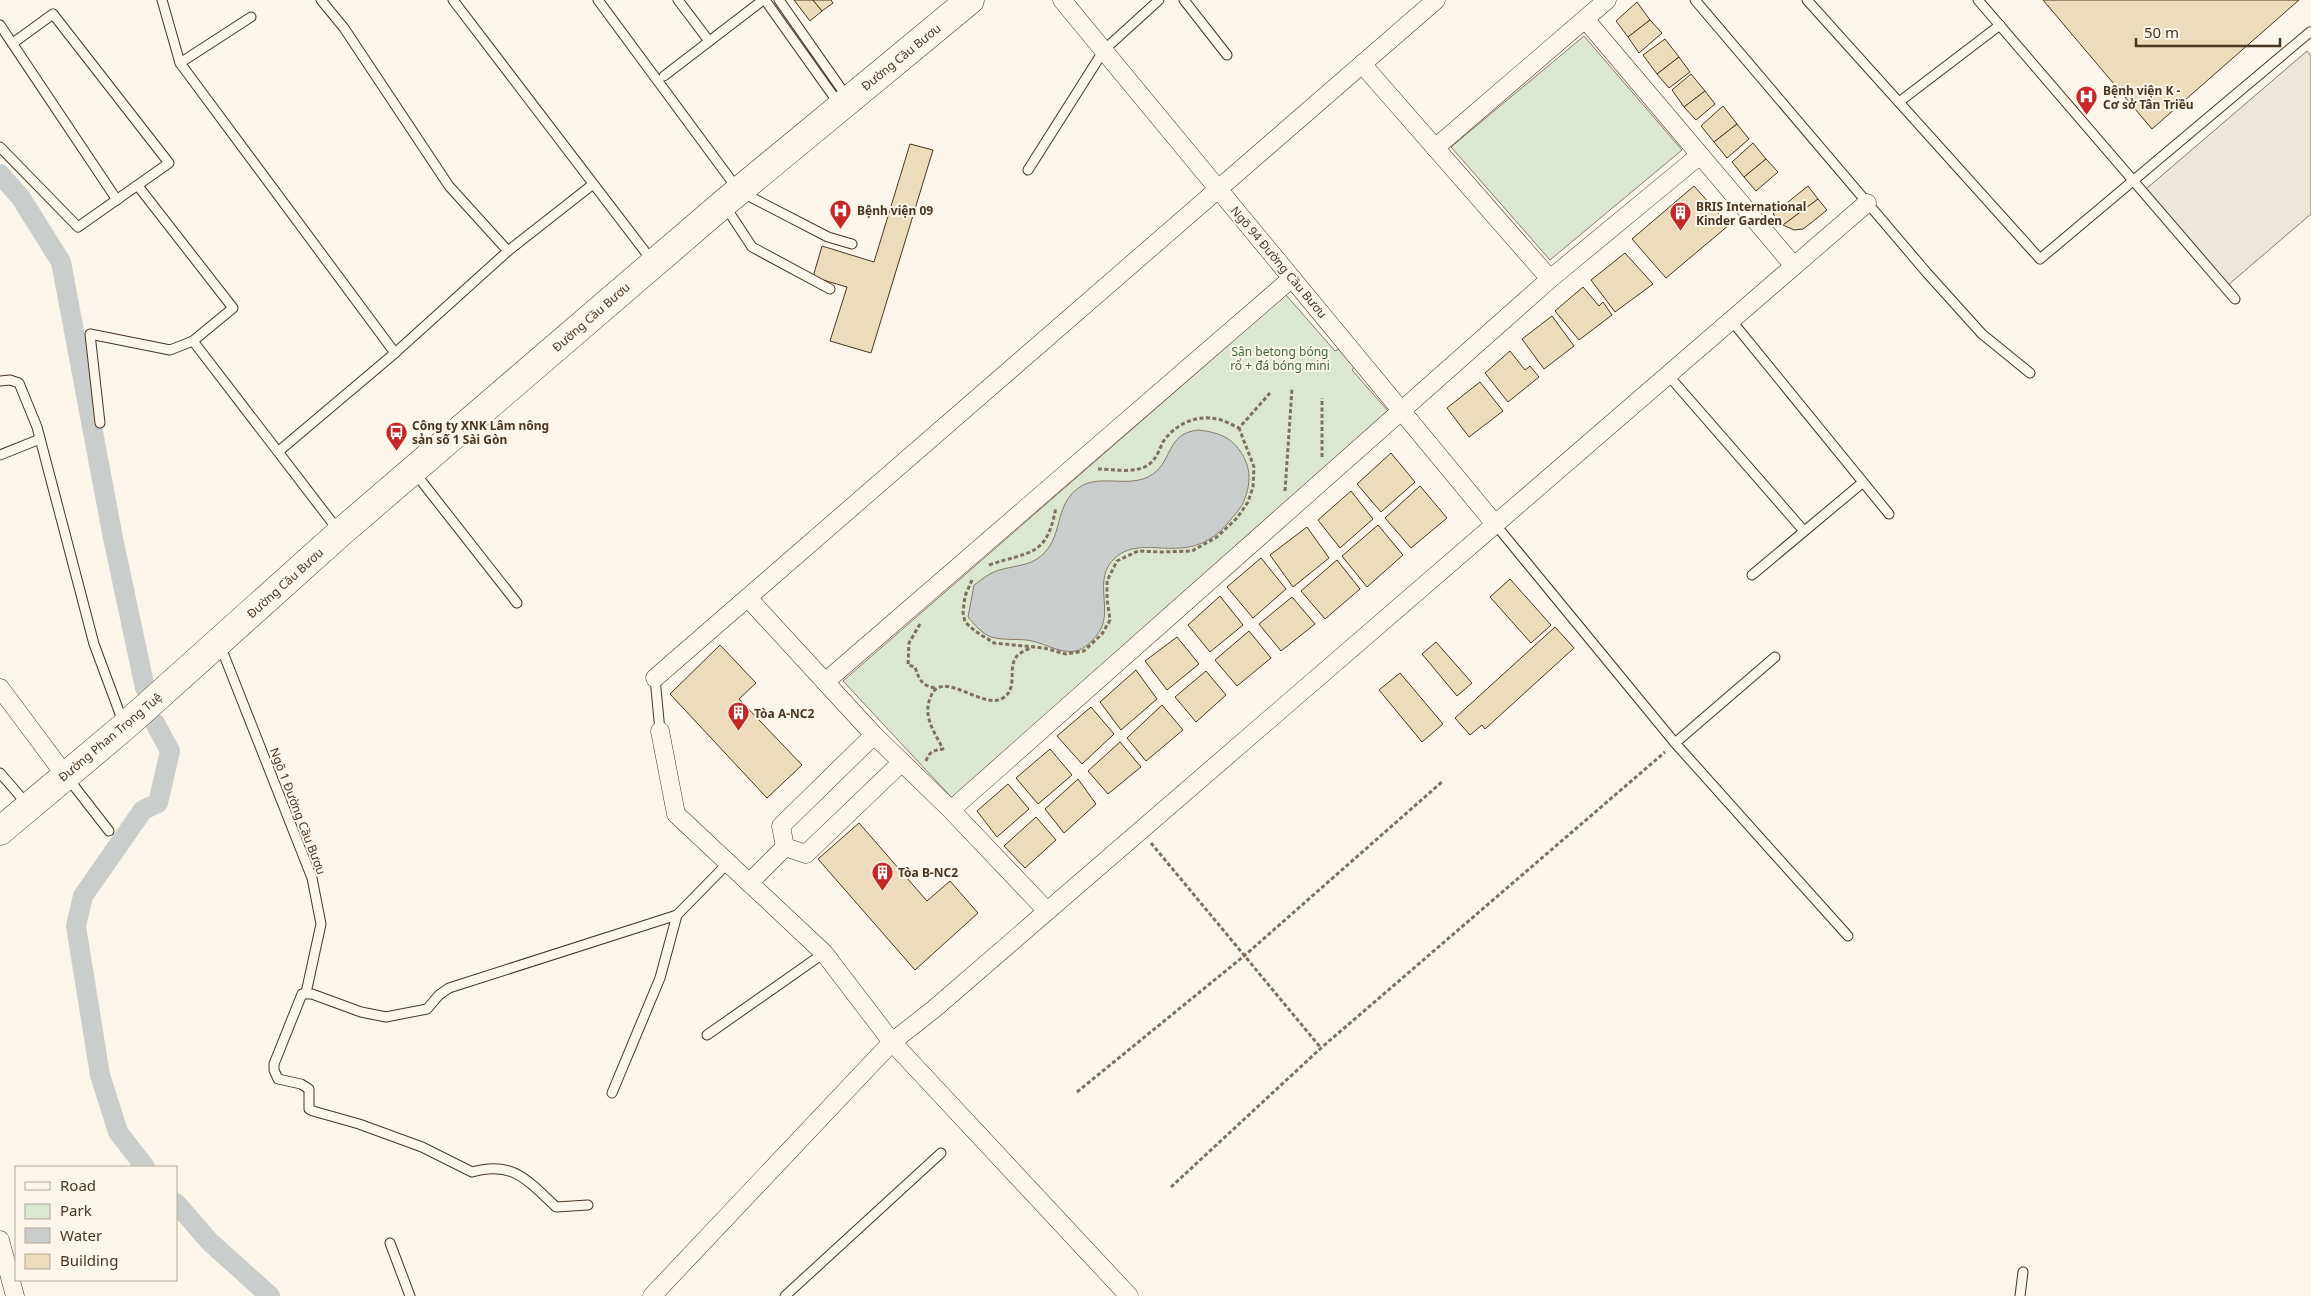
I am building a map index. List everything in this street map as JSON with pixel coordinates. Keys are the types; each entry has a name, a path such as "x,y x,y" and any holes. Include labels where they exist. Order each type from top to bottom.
{"main road":[{"name":"Đường Cầu Bươu","path":"219,643 340,533 958,6"},
{"name":"Đường Phan Trọng Tuệ","path":"0,831 125,726 219,643"}],"street":[{"name":"Ngõ 94 Đường Cầu Bươu","path":"1062,0 1495,524"},
{"path":"655,678 1436,0"},
{"path":"1435,148 1607,0"},
{"path":"1585,19 1794,266"},
{"path":"1362,64 1550,279"},
{"path":"951,810 1550,279 1700,155"},
{"path":"651,1296 892,1042 934,1009 1048,911 1867,202"},
{"path":"825,682 1292,278"},
{"path":"748,598 874,735 951,810 1048,911"},
{"path":"0,688 65,775"},
{"path":"660,731 676,814 824,953 892,1042 1129,1296"},
{"path":"785,847 781,826 874,735"},
{"path":"785,847 806,854 901,763"},
{"path":"749,883 785,847"},
{"path":"0,1240 14,1296"}],"lane":[{"path":"162,0 180,63 395,353"},
{"path":"321,0 344,28 449,186 508,251"},
{"path":"453,0 654,264"},
{"path":"598,0 731,198 752,247 830,289"},
{"path":"678,0 708,41"},
{"path":"664,76 764,0 845,103"},
{"path":"780,0 845,103"},
{"path":"1028,170 1104,50 1159,0"},
{"path":"1184,0 1227,54"},
{"path":"1695,0 1982,334 2030,373"},
{"path":"1807,0 2040,259 2311,30"},
{"path":"1978,0 2132,182 2235,299"},
{"path":"0,147 78,227 169,163 53,14 13,43"},
{"path":"180,63 251,17"},
{"path":"0,25 117,200"},
{"path":"1900,102 2000,25"},
{"path":"279,451 395,353 508,251 592,185"},
{"path":"100,423 90,334 170,350 193,341 233,308 138,186"},
{"path":"731,198 828,237 852,244"},
{"path":"1731,320 1889,514"},
{"path":"193,341 340,533"},
{"path":"1668,375 1804,531"},
{"path":"0,381 10,380 18,383 40,439 94,644 125,726"},
{"path":"0,456 40,439"},
{"path":"414,470 517,604"},
{"path":"1752,575 1862,483"},
{"path":"1495,524 1675,743 1848,936"},
{"name":"Ngõ 1 Đường Cầu Bươu","path":"219,643 312,878 321,924 306,992 300,998 274,1064 274,1070 278,1078 306,1086 310,1095 309,1109 359,1124 422,1147 472,1172 487,1168 508,1169 528,1181 556,1207 588,1205"},
{"path":"1675,743 1775,656"},
{"path":"655,678 660,731"},
{"path":"0,773 28,806"},
{"path":"65,775 109,831"},
{"path":"306,992 361,1012 386,1017 427,1009 439,995 449,988 677,915 728,863"},
{"path":"612,1093 660,978 677,915"},
{"path":"707,1035 824,953"},
{"path":"785,1296 941,1153"},
{"path":"390,1243 410,1296"},
{"path":"2020,1296 2023,1272"}],"path":[{"path":"1285,492 1292,389"},
{"path":"1239,428 1270,393"},
{"path":"1322,398 1322,462"},
{"path":"977,574 972,580 965,596 963,612 965,622 974,632 994,643 1033,646 1066,654 1084,652 1102,634 1110,620 1107,599 1108,581 1117,561 1138,551 1192,551 1217,537 1237,518 1248,502 1253,488 1254,468 1239,428 1217,419 1193,420 1177,426 1165,440 1153,461 1147,466 1127,470 1098,469 1091,472"},
{"path":"982,568 1008,558 1028,555 1039,547 1054,520 1057,502"},
{"path":"924,616 908,643 908,665 915,667 919,680 927,687 951,687 966,690 979,698 992,702 1002,699 1010,693 1013,680 1012,664 1019,653 1033,646"},
{"path":"925,763 928,754 935,750 943,749 928,722 927,705 932,692 938,688"},
{"path":"1171,1187 1321,1048 1675,743"},
{"path":"1077,1092 1244,956 1443,781"},
{"path":"1140,831 1321,1048"}],"green space":[{"path":"1584,36 1682,150 1550,260 1451,147"},
{"name":"Sân betong bóng rổ + đá bóng mini","path":"1286,295 1335,351 1343,347 1357,364 1352,370 1388,411 952,798 843,681"}],"shaded area":[{"path":"2307,51 2311,56 2311,214 2227,286 2146,189"}],"water":[{"path":"1198,430 1211,432 1227,438 1244,457 1248,468 1249,480 1244,502 1228,523 1213,537 1198,545 1183,548 1141,548 1128,550 1116,557 1108,566 1105,575 1105,606 1102,626 1097,635 1088,644 1079,650 1070,652 1032,641 991,637 978,628 968,617 974,585 995,571 1026,564 1037,559 1045,552 1054,537 1065,504 1078,488 1087,483 1097,481 1128,481 1148,477 1162,465 1174,443 1180,437"}],"building":[{"path":"794,0 813,0 822,11 810,21"},
{"path":"813,0 831,0 833,3 822,11"},
{"path":"2043,0 2299,0 2152,129"},
{"path":"1637,2 1650,20 1628,37 1616,21"},
{"path":"1650,20 1662,33 1639,53 1628,37"},
{"path":"1665,39 1679,57 1657,74 1643,55"},
{"path":"1679,57 1690,72 1669,88 1657,74"},
{"path":"1691,74 1705,91 1684,107 1672,90"},
{"path":"1705,91 1715,104 1696,120 1684,107"},
{"path":"1723,106 1737,124 1714,142 1701,126"},
{"path":"1737,124 1749,139 1727,158 1714,142"},
{"path":"1753,143 1766,159 1744,177 1732,162"},
{"path":"910,144 933,150 871,353 830,341 847,287 813,277 822,246 874,262"},
{"path":"1766,159 1778,172 1756,191 1744,177"},
{"name":"BRIS International Kinder Garden","path":"1694,186 1729,225 1666,278 1632,239"},
{"path":"1808,186 1818,199 1783,225 1773,214"},
{"path":"1818,199 1827,210 1803,229 1794,230 1783,225"},
{"path":"1625,253 1653,284 1615,312 1591,280"},
{"path":"1583,287 1599,306 1603,302 1612,315 1579,340 1555,311"},
{"path":"1552,316 1574,346 1544,369 1522,339"},
{"path":"1510,351 1525,370 1530,366 1539,377 1508,402 1485,373"},
{"path":"1480,382 1503,411 1469,437 1447,408"},
{"path":"1391,453 1415,482 1381,512 1357,484"},
{"path":"1420,486 1447,518 1411,548 1385,518"},
{"path":"1351,491 1373,519 1340,548 1318,520"},
{"path":"1378,525 1403,555 1367,587 1342,556"},
{"path":"1307,527 1329,558 1293,587 1270,555"},
{"path":"1261,558 1286,589 1253,618 1227,587"},
{"path":"1337,560 1360,589 1325,619 1301,591"},
{"path":"1510,579 1551,625 1531,643 1490,597"},
{"path":"1220,596 1243,625 1210,652 1188,625"},
{"path":"1292,597 1315,624 1281,651 1259,624"},
{"path":"1555,627 1574,648 1485,729 1482,725 1470,735 1455,718"},
{"path":"1249,631 1271,658 1237,686 1215,660"},
{"path":"1177,637 1199,664 1167,690 1145,661"},
{"path":"1436,642 1472,683 1457,696 1422,654"},
{"name":"Tòa A-NC2","path":"720,645 756,683 739,699 802,765 767,798 670,694"},
{"path":"1136,670 1157,699 1121,730 1100,702"},
{"path":"1206,671 1226,695 1196,722 1175,697"},
{"path":"1400,673 1443,724 1422,742 1379,690"},
{"path":"1162,705 1183,730 1146,761 1127,738"},
{"path":"1091,707 1114,734 1082,764 1057,736"},
{"path":"1120,742 1141,767 1108,794 1088,771"},
{"path":"1050,749 1072,775 1038,804 1016,778"},
{"path":"1078,779 1096,804 1064,833 1045,809"},
{"path":"1008,784 1029,809 997,837 977,811"},
{"path":"1036,817 1056,840 1025,868 1004,846"},
{"name":"Tòa B-NC2","path":"859,823 927,901 950,881 978,913 915,970 818,859"}],"waterway":[{"path":"0,174 21,198 61,262 113,538 145,688"},
{"path":"144,1166 118,1132 100,1075 76,926 83,896 143,810 158,803 170,751 155,723"},
{"path":"178,1205 210,1242 270,1296"}],"place":[{"name":"Bệnh viện K - Cơ sở Tân Triều","path":"2087,116"},
{"name":"Bệnh viện 09","path":"841,229"},
{"name":"BRIS International Kinder Garden","path":"1680,232"},
{"name":"Công ty XNK Lâm nông sản số 1 Sài Gòn","path":"396,451"},
{"name":"Tòa A-NC2","path":"738,732"},
{"name":"Tòa B-NC2","path":"882,891"}]}
